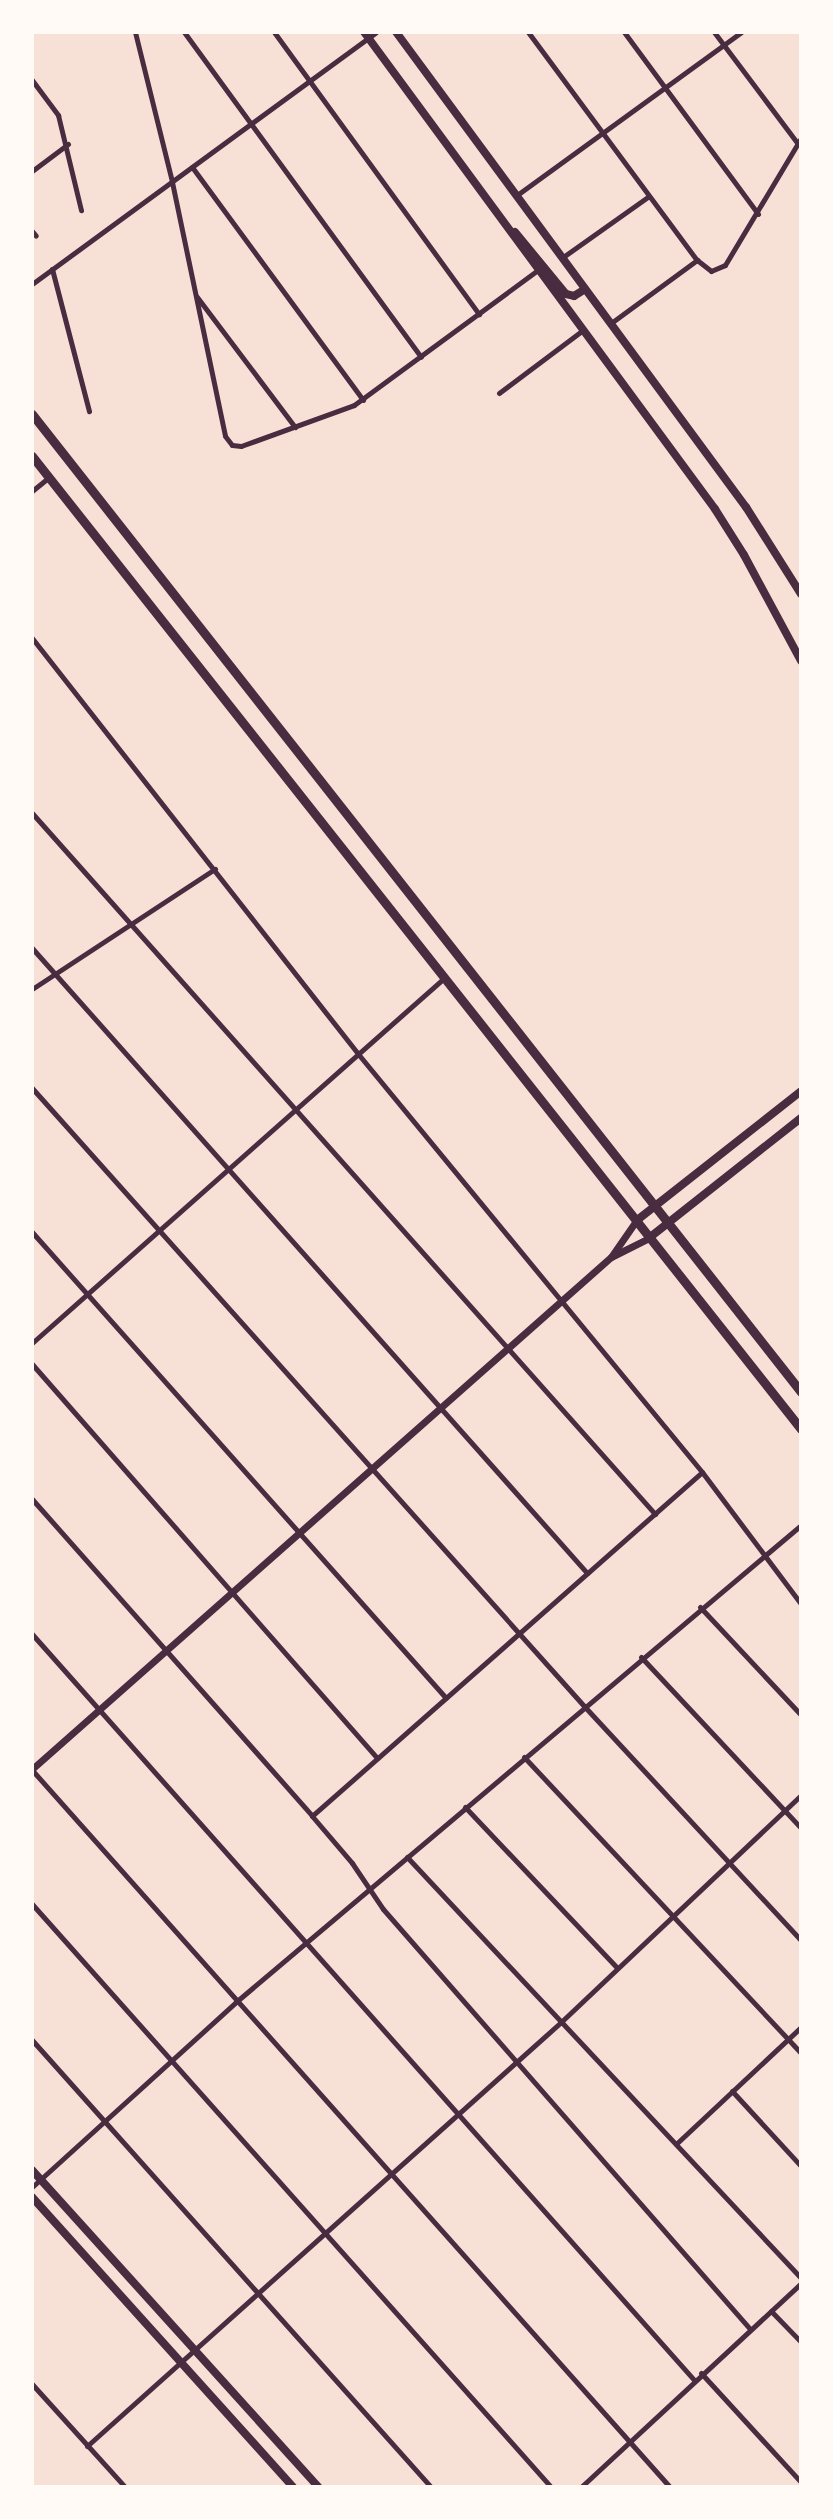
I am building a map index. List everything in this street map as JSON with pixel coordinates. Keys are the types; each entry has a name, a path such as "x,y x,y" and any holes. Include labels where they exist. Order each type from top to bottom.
{"main road":[{"path":"396,32 746,507 801,594"},
{"path":"369,34 732,535 801,661"},
{"path":"508,227 525,241 566,294 574,296 585,289"},
{"path":"32,414 801,1392"},
{"path":"32,456 801,1429"},
{"path":"636,1221 801,1091"},
{"path":"649,1238 801,1118"},
{"path":"32,2170 318,2487"},
{"path":"32,2197 293,2487"}],"street":[{"path":"135,32 172,182 225,436 232,445 241,446 363,400 539,269"},
{"path":"184,32 421,357"},
{"path":"274,32 479,314"},
{"path":"528,32 697,260 711,271 725,265 799,141 714,32"},
{"path":"624,32 758,214"},
{"path":"516,195 741,32"},
{"path":"32,284 369,34"},
{"path":"32,80 58,115 68,144 81,210"},
{"path":"32,171 68,144"},
{"path":"192,167 363,400"},
{"path":"562,258 649,196"},
{"path":"611,324 697,260"},
{"path":"52,269 89,411"},
{"path":"196,296 295,427"},
{"path":"499,393 583,330"},
{"path":"32,491 49,477"},
{"path":"32,638 359,1055 702,1472 801,1604"},
{"path":"32,813 655,1514"},
{"path":"32,989 215,869"},
{"path":"32,948 587,1573"},
{"path":"32,1343 444,978"},
{"path":"32,1088 584,1706 801,1940"},
{"path":"611,1257 636,1221"},
{"path":"32,1232 446,1698"},
{"path":"649,1238 611,1257 559,1301 32,1770 670,2487"},
{"path":"32,1364 377,1758"},
{"path":"312,1816 702,1472"},
{"path":"32,1499 312,1816 369,1889 516,2063 750,2329"},
{"path":"32,2187 237,2001 700,1607 801,1525"},
{"path":"700,1607 801,1715"},
{"path":"32,1634 694,2380"},
{"path":"641,1657 801,1828"},
{"path":"524,1757 801,2053"},
{"path":"87,2446 561,2022 801,1795"},
{"path":"465,1807 617,1968"},
{"path":"407,1857 801,2281 581,2487"},
{"path":"32,1904 551,2487"},
{"path":"676,2144 801,2027"},
{"path":"32,2040 431,2487"},
{"path":"732,2091 801,2166"},
{"path":"771,2311 801,2342"},
{"path":"701,2373 801,2482"},
{"path":"32,2384 125,2487"}]}
